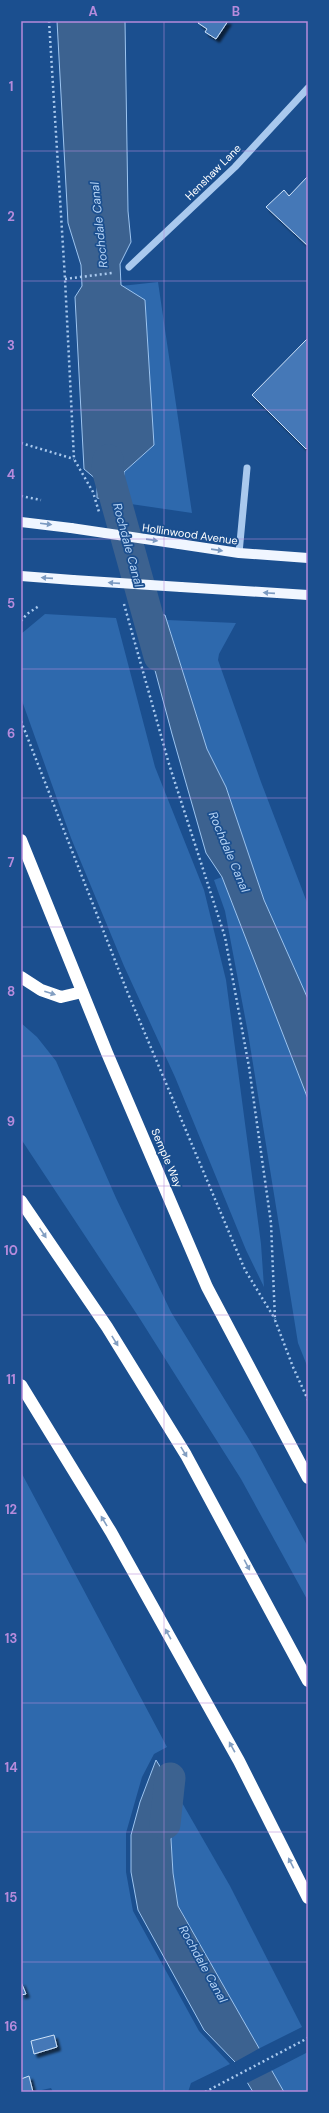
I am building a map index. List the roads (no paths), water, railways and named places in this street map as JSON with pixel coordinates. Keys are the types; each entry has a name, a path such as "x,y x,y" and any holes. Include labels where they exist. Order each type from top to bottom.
{"highway":[{"name":"Semple Way","path":"21,840 82,992 208,1287 308,1478"},
{"path":"21,977 41,990 61,997 82,992"},
{"path":"21,1201 107,1327 186,1455 308,1680"},
{"path":"21,1385 111,1532 239,1761 308,1898"}],"main road":[{"name":"Hollinwood Avenue","path":"21,522 239,553 308,558"},
{"path":"21,576 308,595"}],"street":[{"name":"Henshaw Lane","path":"130,267 235,167 308,88"},
{"path":"239,553 247,468"}],"water":[{"path":"57,21 125,21 128,211 131,242 120,264 121,285 145,300 154,445 124,472 124,503 97,498 97,480 84,469 75,297 82,286 81,265 68,223"},
{"path":"140,614 165,615 207,749 226,787 264,900 308,999 308,1099 222,877 206,853"},
{"path":"156,1760 177,1794 171,1839 173,1873 178,1906 284,2092 253,2092 235,2062 204,2030 138,1910 131,1872 131,1835 140,1802"}],"waterway":[{"name":"Rochdale Canal","path":"108,460 107,469 159,656"},
{"name":"Rochdale Canal","path":"165,1824 170,1778"}]}
